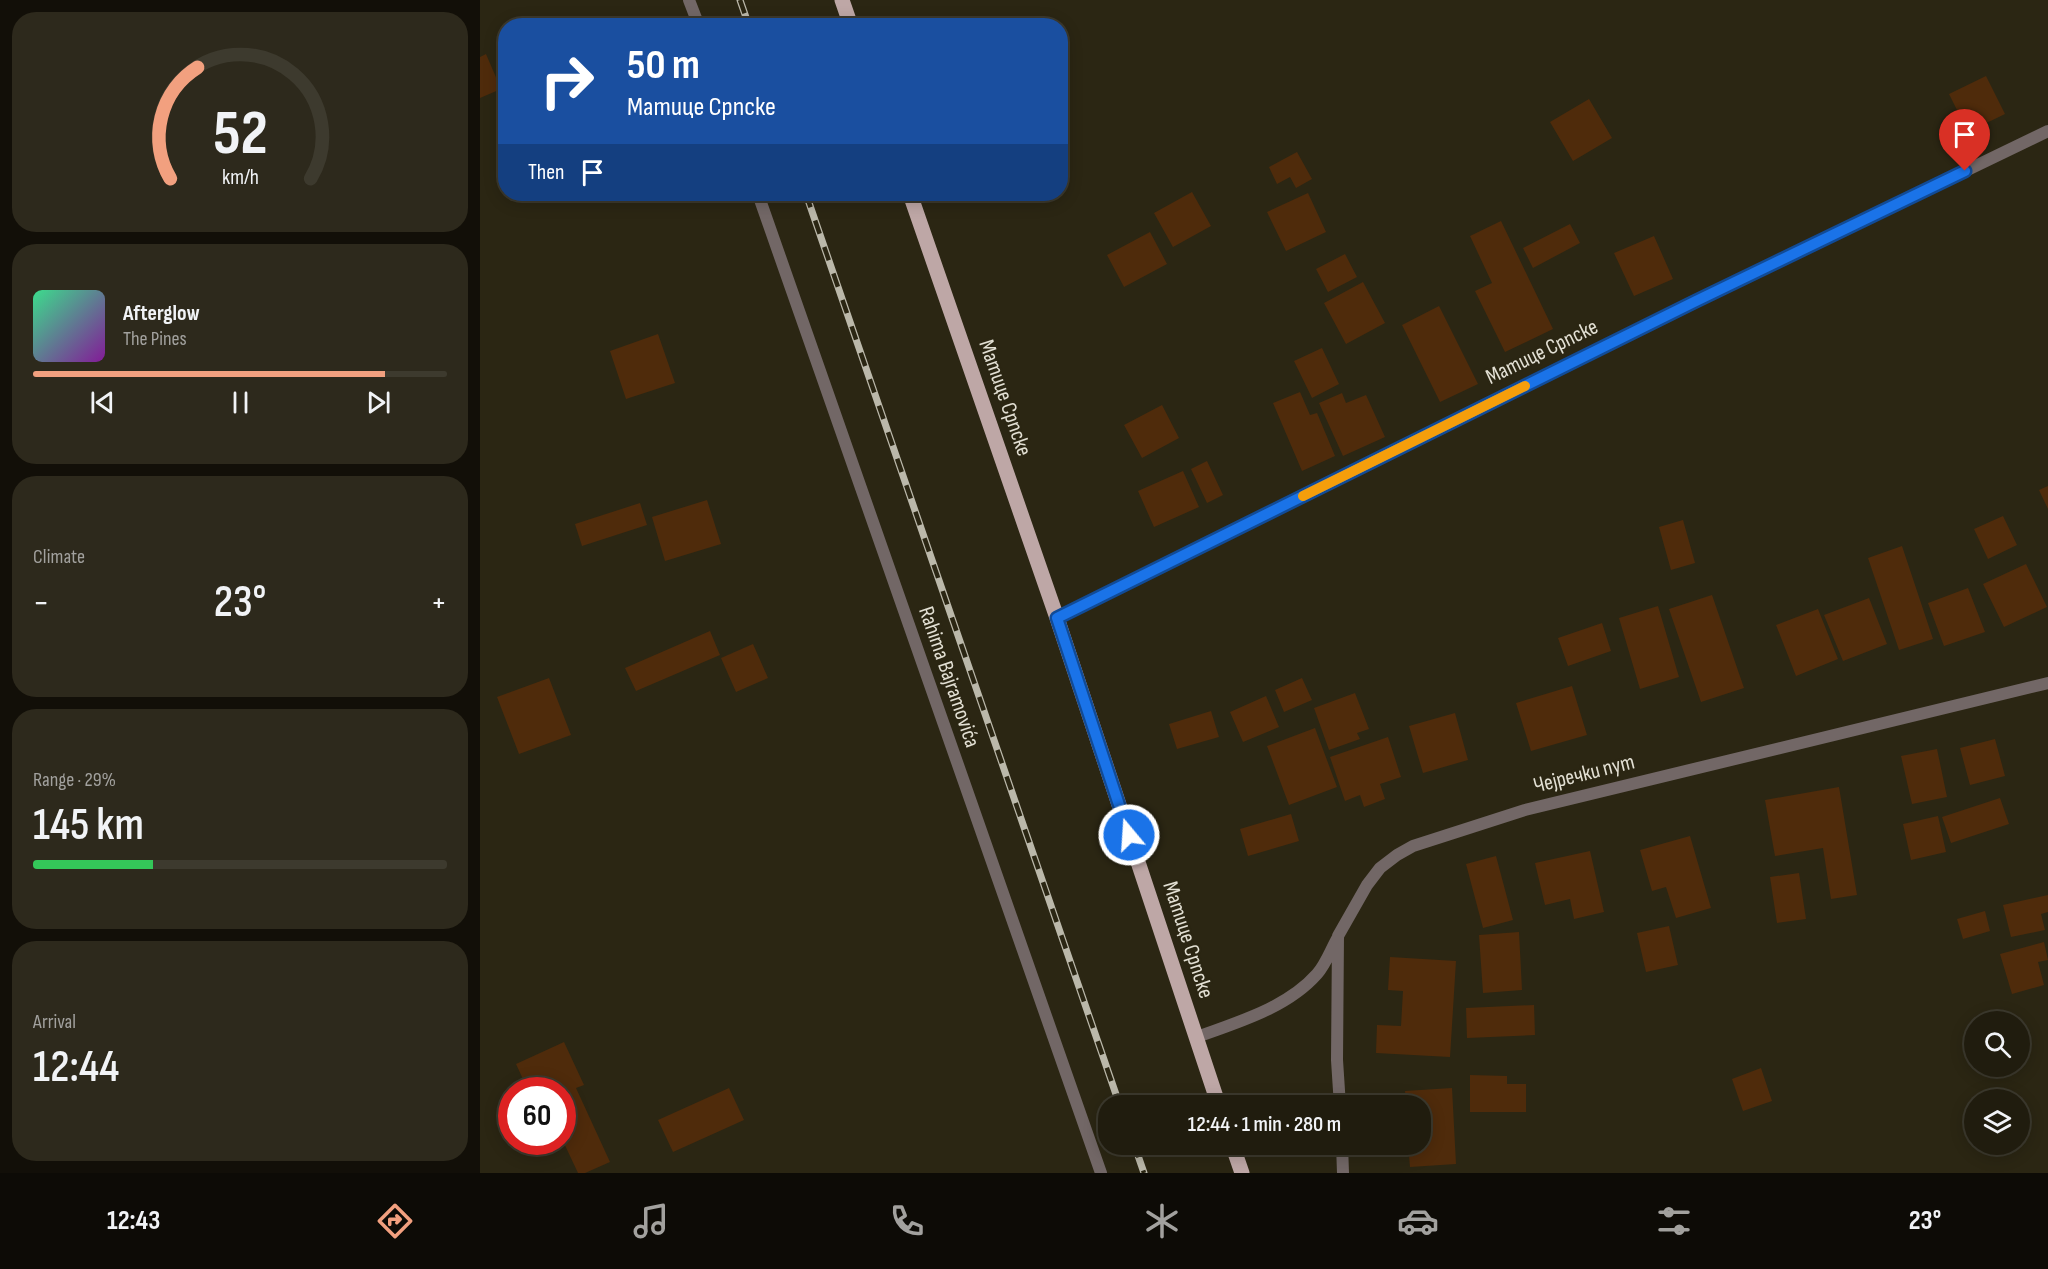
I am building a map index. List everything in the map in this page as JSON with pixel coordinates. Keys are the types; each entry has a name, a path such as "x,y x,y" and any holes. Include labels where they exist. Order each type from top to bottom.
{"main road":[{"path":"842,0 848,18"},
{"name":"Матице Српске","path":"912,201 1057,618 1215,1095"},
{"path":"1236,1155 1242,1173"}],"street":[{"path":"689,0 696,18"},
{"name":"Матице Српске","path":"1057,618 1686,306 2048,131"},
{"name":"Rahima Bajramovića","path":"760,201 1101,1173"},
{"name":"Чејречки пут","path":"1339,1095 1337,1060 1338,936 1367,885 1380,868 1397,855 1413,846 1525,810 2048,683"},
{"path":"1197,1037 1254,1017 1299,990 1318,973 1338,936"},
{"path":"1342,1155 1343,1173"}],"building":[{"path":"486,54 498,82 498,90 480,98 480,57"},
{"path":"1986,76 2005,114 1968,132 1949,94"},
{"path":"1589,99 1612,138 1573,161 1550,122"},
{"path":"1297,152 1312,179 1296,188 1290,177 1277,184 1269,167"},
{"path":"1192,192 1211,226 1173,247 1154,213"},
{"path":"1308,193 1326,232 1286,251 1267,212"},
{"path":"1501,221 1553,329 1505,352 1475,291 1492,283 1470,236"},
{"path":"1570,224 1580,243 1533,268 1523,248"},
{"path":"1150,232 1167,264 1124,287 1107,255"},
{"path":"1654,236 1673,279 1634,296 1614,253"},
{"path":"1345,254 1357,277 1328,292 1316,269"},
{"path":"1363,282 1385,323 1346,344 1324,303"},
{"path":"1439,306 1478,384 1440,402 1402,325"},
{"path":"658,334 675,383 626,399 610,351"},
{"path":"1322,348 1339,384 1312,398 1294,361"},
{"path":"1300,392 1310,415 1317,413 1335,456 1302,471 1273,403"},
{"path":"1342,393 1346,403 1366,395 1385,437 1343,456 1319,403"},
{"path":"1162,405 1179,438 1142,458 1124,425"},
{"path":"1207,461 1223,495 1207,503 1191,469"},
{"path":"1183,471 1199,507 1154,527 1138,491"},
{"path":"2048,486 2048,509 2039,490"},
{"path":"707,500 721,544 665,561 652,517"},
{"path":"640,503 647,525 582,546 575,524"},
{"path":"2003,516 2017,545 1988,559 1974,529"},
{"path":"1683,520 1695,563 1671,570 1659,527"},
{"path":"1902,546 1933,639 1899,650 1868,558"},
{"path":"2026,564 2047,607 2004,627 1983,584"},
{"path":"1968,588 1985,632 1944,646 1928,603"},
{"path":"1712,595 1744,688 1701,702 1669,609"},
{"path":"1869,598 1887,644 1843,661 1824,615"},
{"path":"1658,606 1679,677 1640,689 1619,618"},
{"path":"1818,609 1838,659 1796,676 1776,625"},
{"path":"1602,623 1611,651 1568,666 1558,638"},
{"path":"710,631 720,655 636,691 625,668"},
{"path":"753,644 768,678 736,692 721,658"},
{"path":"549,678 571,735 519,754 497,697"},
{"path":"1302,678 1312,700 1284,712 1275,690"},
{"path":"1572,686 1587,735 1531,751 1516,703"},
{"path":"1355,693 1369,729 1357,733 1360,739 1329,750 1314,708"},
{"path":"1266,696 1279,727 1243,742 1230,712"},
{"path":"1211,711 1219,737 1177,749 1169,724"},
{"path":"1455,713 1468,760 1423,773 1409,726"},
{"path":"1315,728 1337,787 1289,805 1267,746"},
{"path":"1388,737 1401,777 1380,784 1385,799 1364,807 1360,795 1345,801 1330,757"},
{"path":"1995,739 2005,776 1970,785 1960,748"},
{"path":"1937,749 1947,797 1912,804 1901,756"},
{"path":"1839,787 1857,895 1831,899 1823,848 1775,856 1765,800"},
{"path":"2000,798 2009,824 1951,843 1942,817"},
{"path":"1291,814 1299,841 1248,856 1240,829"},
{"path":"1938,816 1946,852 1911,860 1903,824"},
{"path":"1690,836 1711,908 1676,918 1666,887 1652,891 1640,850"},
{"path":"1590,851 1604,912 1574,919 1570,899 1545,905 1535,863"},
{"path":"1496,856 1513,920 1483,928 1466,864"},
{"path":"1799,873 1806,919 1777,923 1770,877"},
{"path":"2048,895 2048,912 2041,914 2045,930 2011,937 2003,905"},
{"path":"1985,911 1990,931 1963,939 1957,919"},
{"path":"1669,926 1678,965 1646,972 1637,933"},
{"path":"1519,932 1522,990 1483,993 1479,935"},
{"path":"2044,942 2048,960 2038,962 2044,985 2012,994 2000,954"},
{"path":"1390,957 1456,961 1450,1057 1376,1053 1377,1025 1401,1026 1403,991 1388,990"},
{"path":"1534,1005 1535,1035 1467,1038 1466,1008"},
{"path":"564,1042 584,1085 576,1088 576,1077 522,1077 516,1064"},
{"path":"1761,1068 1772,1101 1743,1111 1732,1079"},
{"path":"1470,1075 1507,1076 1507,1084 1526,1084 1526,1112 1470,1112"},
{"path":"576,1088 610,1162 585,1173 578,1173 570,1155 576,1155"},
{"path":"729,1088 744,1120 673,1152 658,1120"},
{"path":"1452,1088 1456,1164 1410,1167 1409,1155 1431,1155 1431,1095 1405,1095 1405,1091"}],"railway":[{"path":"740,0 746,18"},
{"path":"808,201 1116,1095"},
{"path":"1138,1155 1144,1173"}],"slow traffic":[{"path":"1303,496 1525,386"}],"route":[{"path":"1129,835 1057,618 1696,301 1965,171"}]}
